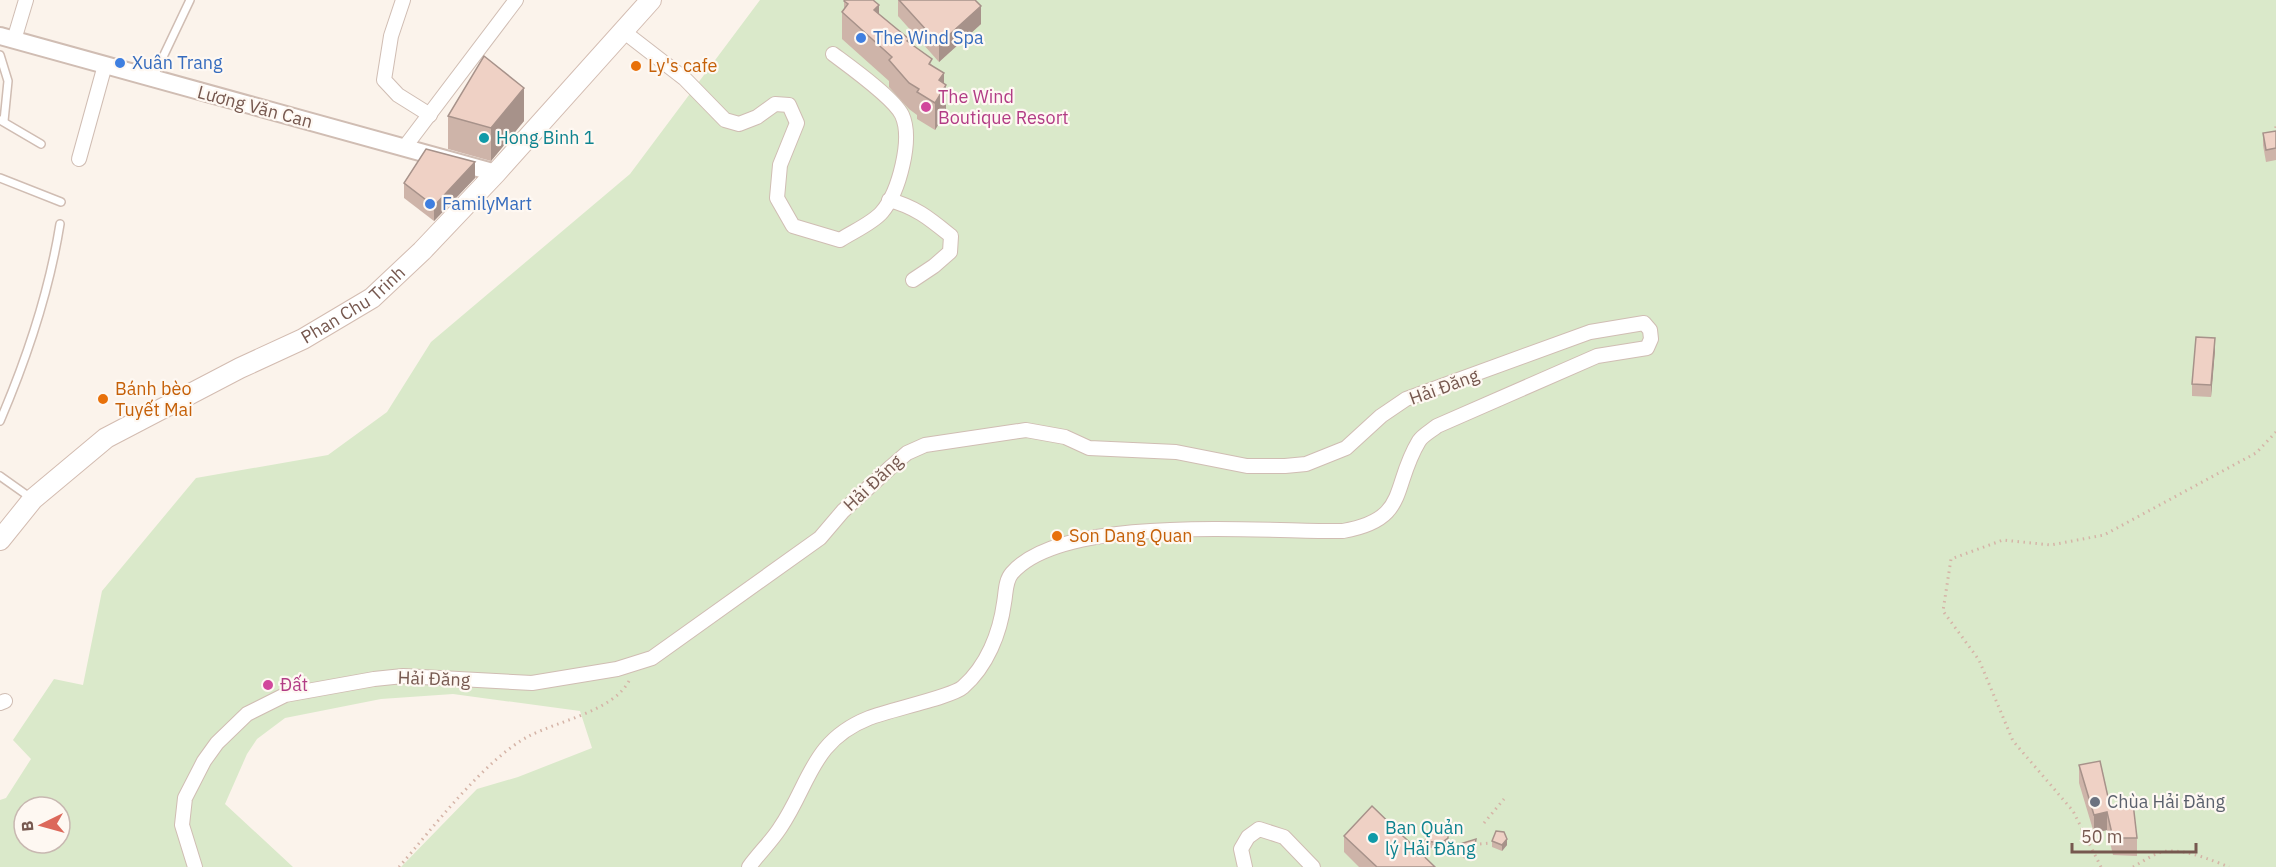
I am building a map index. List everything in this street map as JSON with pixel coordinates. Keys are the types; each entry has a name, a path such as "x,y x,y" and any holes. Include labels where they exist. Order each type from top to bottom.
{"main road":[{"name":"Phan Chu Trinh","path":"0,540 33,499 106,438 240,368 303,339 372,298 422,251 496,173 651,0"}],"street":[{"name":"Lương Văn Can","path":"26,0 7,38 496,173"},
{"path":"403,0 391,36 384,80 398,95 430,115"},
{"path":"404,148 516,0"},
{"path":"623,31 685,79 725,120 739,124 757,117 774,104 789,105 797,123 780,165 777,198 793,226 840,240 882,213 902,168 907,143 902,114 868,79 833,54"},
{"path":"79,159 105,65"},
{"path":"889,200 911,205 951,236 950,252 913,280"},
{"name":"Hải Đăng","path":"195,867 182,825 185,798 204,760 217,743 247,714 285,695 403,676 532,683 634,665 652,658 668,649 820,538 843,511 892,466 907,453 925,445 1026,430 1065,437 1089,448 1176,452 1247,465 1306,464 1346,448 1381,416 1406,399 1590,333 1628,324 1644,323 1650,330 1651,339 1647,348 1597,356 1437,426 1420,440 1397,501 1387,514 1365,527 1343,531 1142,531 1085,540 1039,553 1012,573 1007,584 1000,625 992,648 962,688 868,718 836,738 812,765 781,827 749,867"},
{"path":"1245,867 1240,849 1248,837 1259,830 1284,837 1313,867"}],"lane":[{"path":"153,78 189,0"},
{"path":"0,55 8,81 2,120 41,144"},
{"path":"0,178 61,202"},
{"path":"0,421 19,379 45,296 60,224"},
{"path":"0,476 33,499"}],"path":[{"path":"2275,134 2276,126"},
{"path":"2102,867 2073,811 2013,741 1979,660 1943,611 1951,559 2003,540 2052,545 2104,535 2256,453 2276,432"},
{"path":"399,867 461,795 496,762 528,737 591,711 615,696 626,685 634,665"},
{"path":"1484,823 1504,799"},
{"path":"1480,844 1490,843"},
{"path":"2133,867 2154,855 2169,851 2211,859 2229,867"}],"green space":[{"path":"760,0 2276,0 2276,867 401,867 477,789 518,777 592,748 580,711 453,694 381,699 285,718 257,739 247,754 225,804 293,867 0,867 0,800 6,798 31,759 13,740 54,679 83,685 102,591 196,478 328,455 387,412 431,342 630,174"}],"building":[{"path":"845,0 873,0 879,5 874,10 909,39 907,41 932,59 929,64 944,73 939,80 946,85 935,103 917,92 919,89 909,83 889,60 892,57 842,12 848,4"},
{"path":"899,0 975,0 981,6 939,44"},
{"path":"484,56 524,88 491,128 448,116"},
{"path":"2276,131 2276,148 2266,150 2263,133"},
{"path":"426,149 475,162 434,206 404,183"},
{"path":"2196,337 2215,338 2211,385 2192,384"},
{"path":"2100,761 2110,806 2133,803 2137,838 2113,838 2107,812 2094,815 2079,765"},
{"path":"1372,806 1435,867 1377,867 1344,836"},
{"path":"1435,825 1443,825 1448,832 1448,838 1441,843 1425,841"},
{"path":"1496,831 1504,832 1507,839 1502,845 1492,841"},
{"path":"1476,839 1473,855 1463,852 1460,844"}],"place":[{"name":"The Wind Spa","path":"861,38"},
{"name":"Xuân Trang","path":"120,63"},
{"name":"Ly's cafe","path":"636,66"},
{"name":"The Wind Boutique Resort","path":"926,107"},
{"name":"Hong Binh 1","path":"484,138"},
{"name":"FamilyMart","path":"430,204"},
{"name":"Bánh bèo Tuyết Mai","path":"103,399"},
{"name":"Son Dang Quan","path":"1057,536"},
{"name":"Đất","path":"268,685"},
{"name":"Chùa Hải Đăng","path":"2095,802"},
{"name":"Ban Quản lý Hải Đăng","path":"1373,838"}]}
